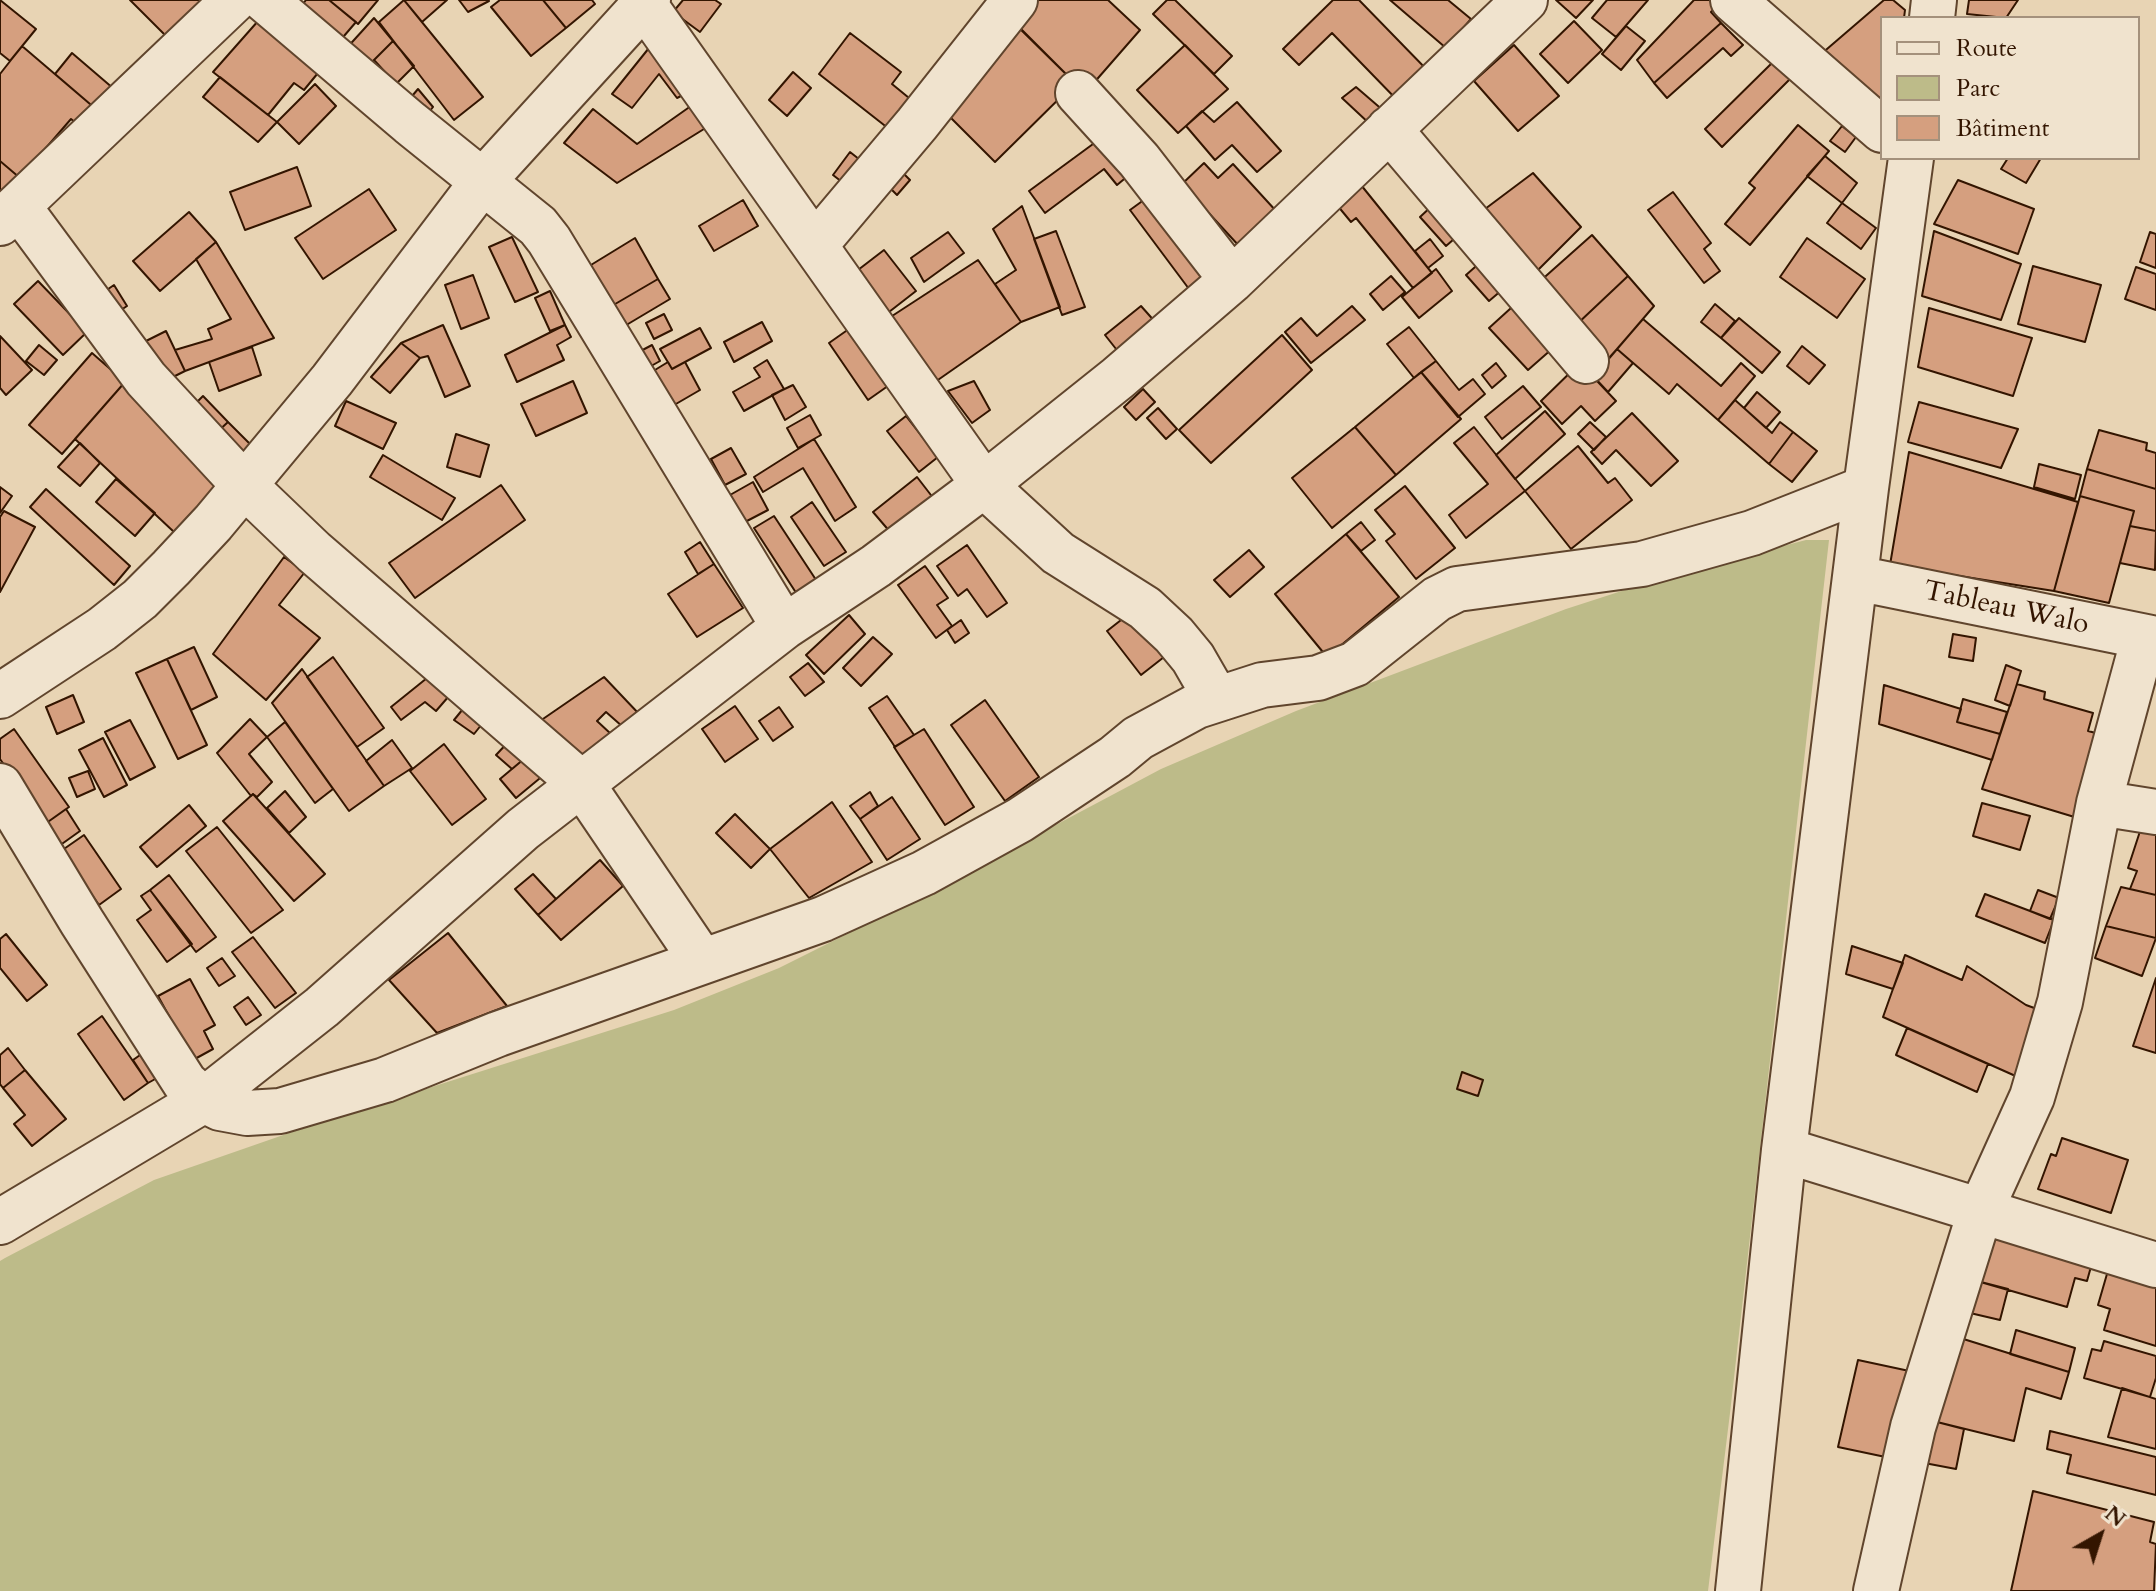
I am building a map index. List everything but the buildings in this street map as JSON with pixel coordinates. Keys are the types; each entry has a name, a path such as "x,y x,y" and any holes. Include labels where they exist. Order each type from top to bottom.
{"street":[{"path":"234,0 9,215 146,379 243,484 314,552 582,784 702,961"},
{"path":"265,0 538,226 784,627"},
{"path":"815,245 917,124 1015,0"},
{"path":"0,1222 204,1100 322,1007 447,894 582,784 784,627 876,566 984,485 1118,378 1232,280 1525,0"},
{"path":"1733,0 1880,128"},
{"path":"0,696 102,629 140,599 213,523 332,380 483,181 646,2 984,485 1058,553 1145,608 1193,658 1216,698"},
{"path":"1078,93 1139,160 1232,280"},
{"path":"1389,129 1586,361"},
{"path":"1738,1591 1784,1150 1866,488 1911,160"},
{"path":"0,786 185,1083 204,1100 220,1108 247,1113 280,1111 385,1080 498,1034 823,919 924,873 1020,820 1115,757 1138,738 1216,698 1262,685 1318,678 1355,664 1437,599 1457,589 1642,564 1752,533 1866,488"},
{"name":"Tableau Walo","path":"1856,578 2150,638"},
{"path":"1876,1591 1913,1427 1980,1212 2032,1097 2060,1002 2099,803 2150,638"},
{"path":"2099,803 2156,812"},
{"path":"1784,1150 2156,1265"}],"green space":[{"path":"1806,540 1829,540 1708,1591 0,1591 0,1261 5,1258 154,1180 312,1125 674,1010 779,968 1161,769 1296,711 1566,609 1668,576"}]}
